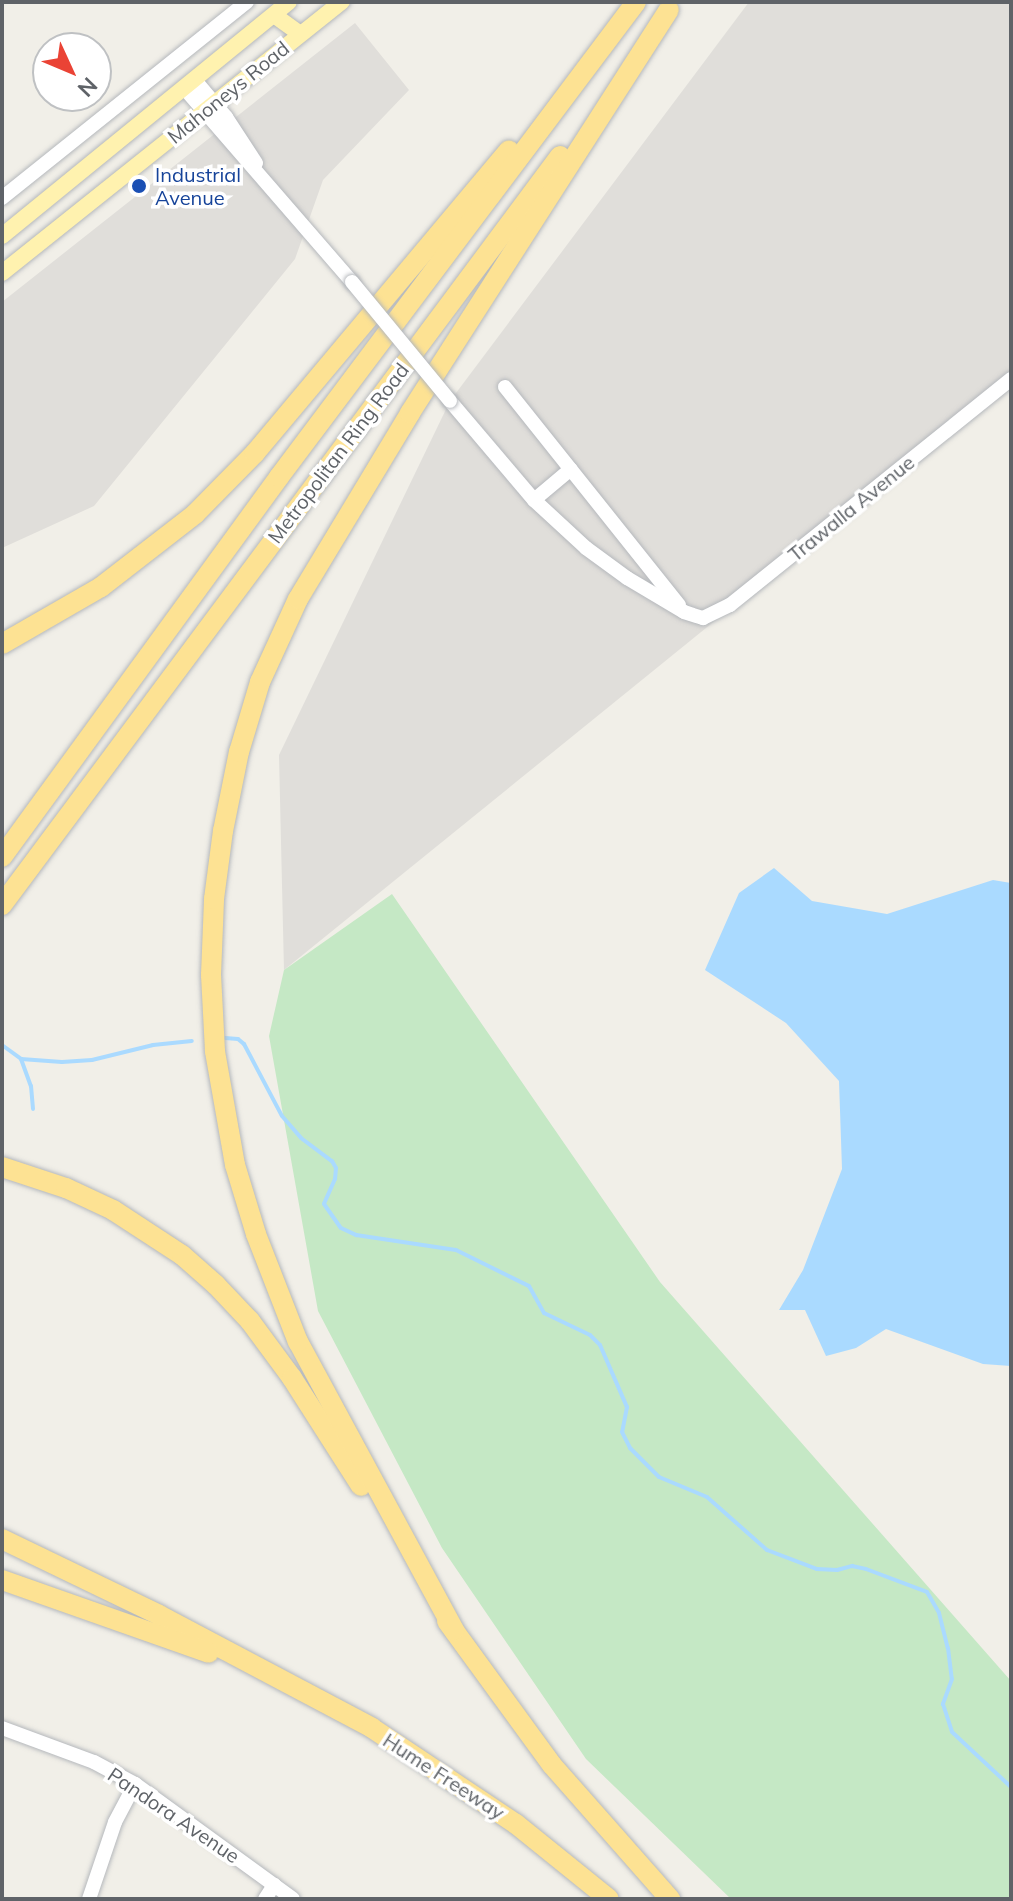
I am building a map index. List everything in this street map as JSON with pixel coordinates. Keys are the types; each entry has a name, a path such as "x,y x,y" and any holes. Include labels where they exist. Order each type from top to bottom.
{"highway":[{"path":"2,644 101,587 195,514 255,453 634,2"},
{"name":"Metropolitan Ring Road","path":"2,857 270,490 634,2"},
{"path":"454,1630 298,1342 256,1234 235,1165 215,1051 211,975 214,899 223,831 239,752 260,682 305,586 410,413 672,6"},
{"name":"Metropolitan Ring Road","path":"2,905 672,6"},
{"path":"2,1167 66,1188 113,1210 182,1255 250,1321 292,1378 454,1630 560,1775 670,1899"},
{"path":"2,1539 159,1615 266,1673"},
{"path":"2,1580 266,1673"},
{"name":"Hume Freeway","path":"266,1673 424,1760 516,1824 609,1899"}],"main road":[{"name":"Mahoneys Road","path":"2,236 289,2"},
{"name":"Mahoneys Road","path":"2,273 342,2"},
{"path":"274,15 300,34"}],"street":[{"path":"2,198 247,2"},
{"path":"189,84 534,500 586,548 627,578 684,612"},
{"name":"Trawalla Avenue","path":"684,612 703,618 717,614 1011,379"},
{"path":"505,387 684,612"},
{"path":"534,500 571,469"},
{"name":"Pandora Avenue","path":"2,1728 94,1762 135,1784 293,1899"},
{"path":"89,1899 115,1822 135,1784"},
{"path":"265,1899 274,1885"}],"shaded area":[{"path":"749,2 1011,2 1011,381 284,970 279,755 450,401"},
{"path":"355,23 409,90 323,180 295,259 94,506 2,548 2,302"}],"green space":[{"path":"392,894 660,1282 1011,1681 1011,1899 731,1899 586,1759 442,1548 318,1311 269,1036 284,970"}],"water":[{"path":"774,868 812,901 887,914 993,880 1011,883 1011,1366 983,1364 886,1329 856,1348 826,1356 805,1310 779,1310 803,1270 842,1169 839,1081 786,1023 705,970 739,893"}],"waterway":[{"path":"225,1038 238,1039 244,1044 282,1116 301,1138 332,1161 336,1168 335,1179 324,1204 341,1228 356,1235 456,1250 529,1286 544,1313 590,1335 600,1345 627,1407 622,1432 630,1448 659,1477 707,1497 767,1550 817,1569 837,1570 852,1566 866,1569 927,1592 939,1613 948,1648 952,1679 943,1704 952,1732 1011,1787"},
{"path":"2,1045 21,1059 62,1062 92,1060 153,1045 192,1041"},
{"path":"21,1059 31,1086 33,1109"}],"place":[{"name":"Industrial Avenue","path":"139,186"}]}
